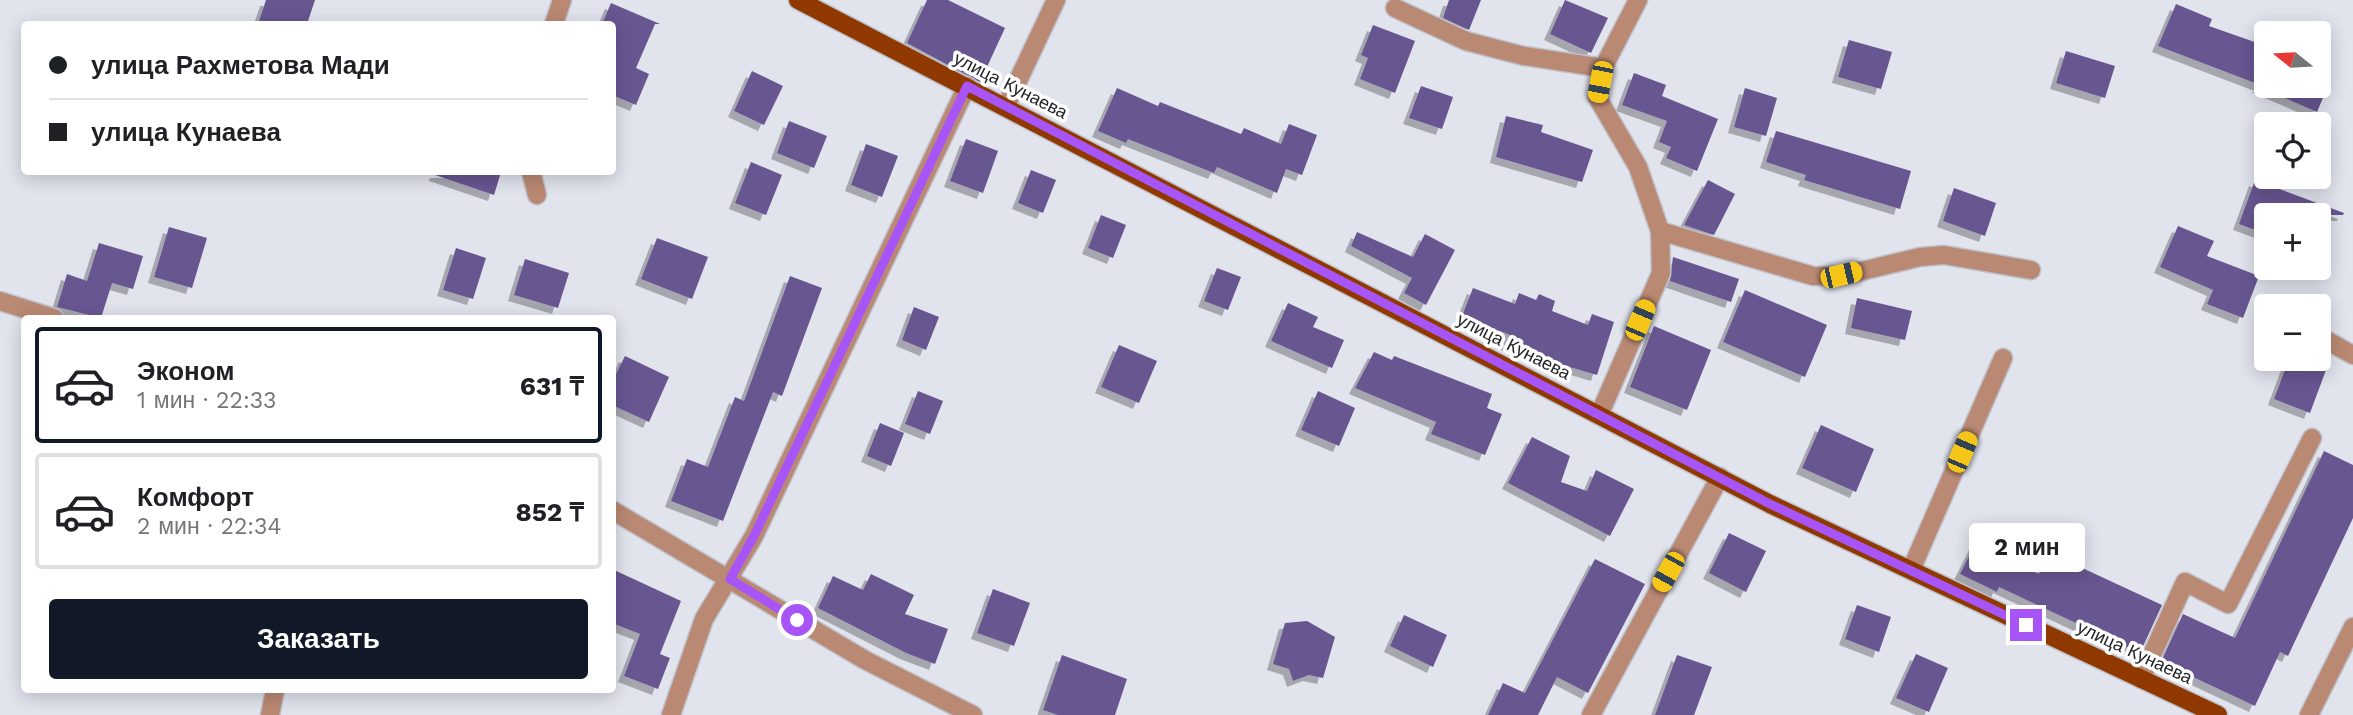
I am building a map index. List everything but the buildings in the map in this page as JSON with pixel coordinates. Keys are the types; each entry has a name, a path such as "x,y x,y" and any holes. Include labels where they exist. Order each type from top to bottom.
{"main road":[{"name":"улица Кунаева","path":"798,0 1720,477 2218,715"}],"street":[{"path":"555,21 562,0"},
{"path":"1006,106 1056,0"},
{"path":"1600,413 1661,272 1660,231 1638,167 1597,97 1604,68 1638,0"},
{"path":"1395,8 1466,41 1524,56 1604,68"},
{"path":"671,715 704,620 754,536 967,86"},
{"path":"532,175 537,195"},
{"path":"1660,231 1813,276 1841,275 1920,257 1944,255 2032,270"},
{"path":"0,301 44,315"},
{"path":"2331,342 2353,355"},
{"path":"1911,570 2003,358"},
{"path":"2141,679 2185,582 2228,604 2312,438"},
{"path":"1591,715 1720,477"},
{"path":"616,512 865,660 972,715"},
{"path":"2309,715 2353,627"},
{"path":"270,715 274,693"}],"route":[{"path":"797,620 730,579 754,536 967,86 1600,413 1770,504 2026,625"}]}
